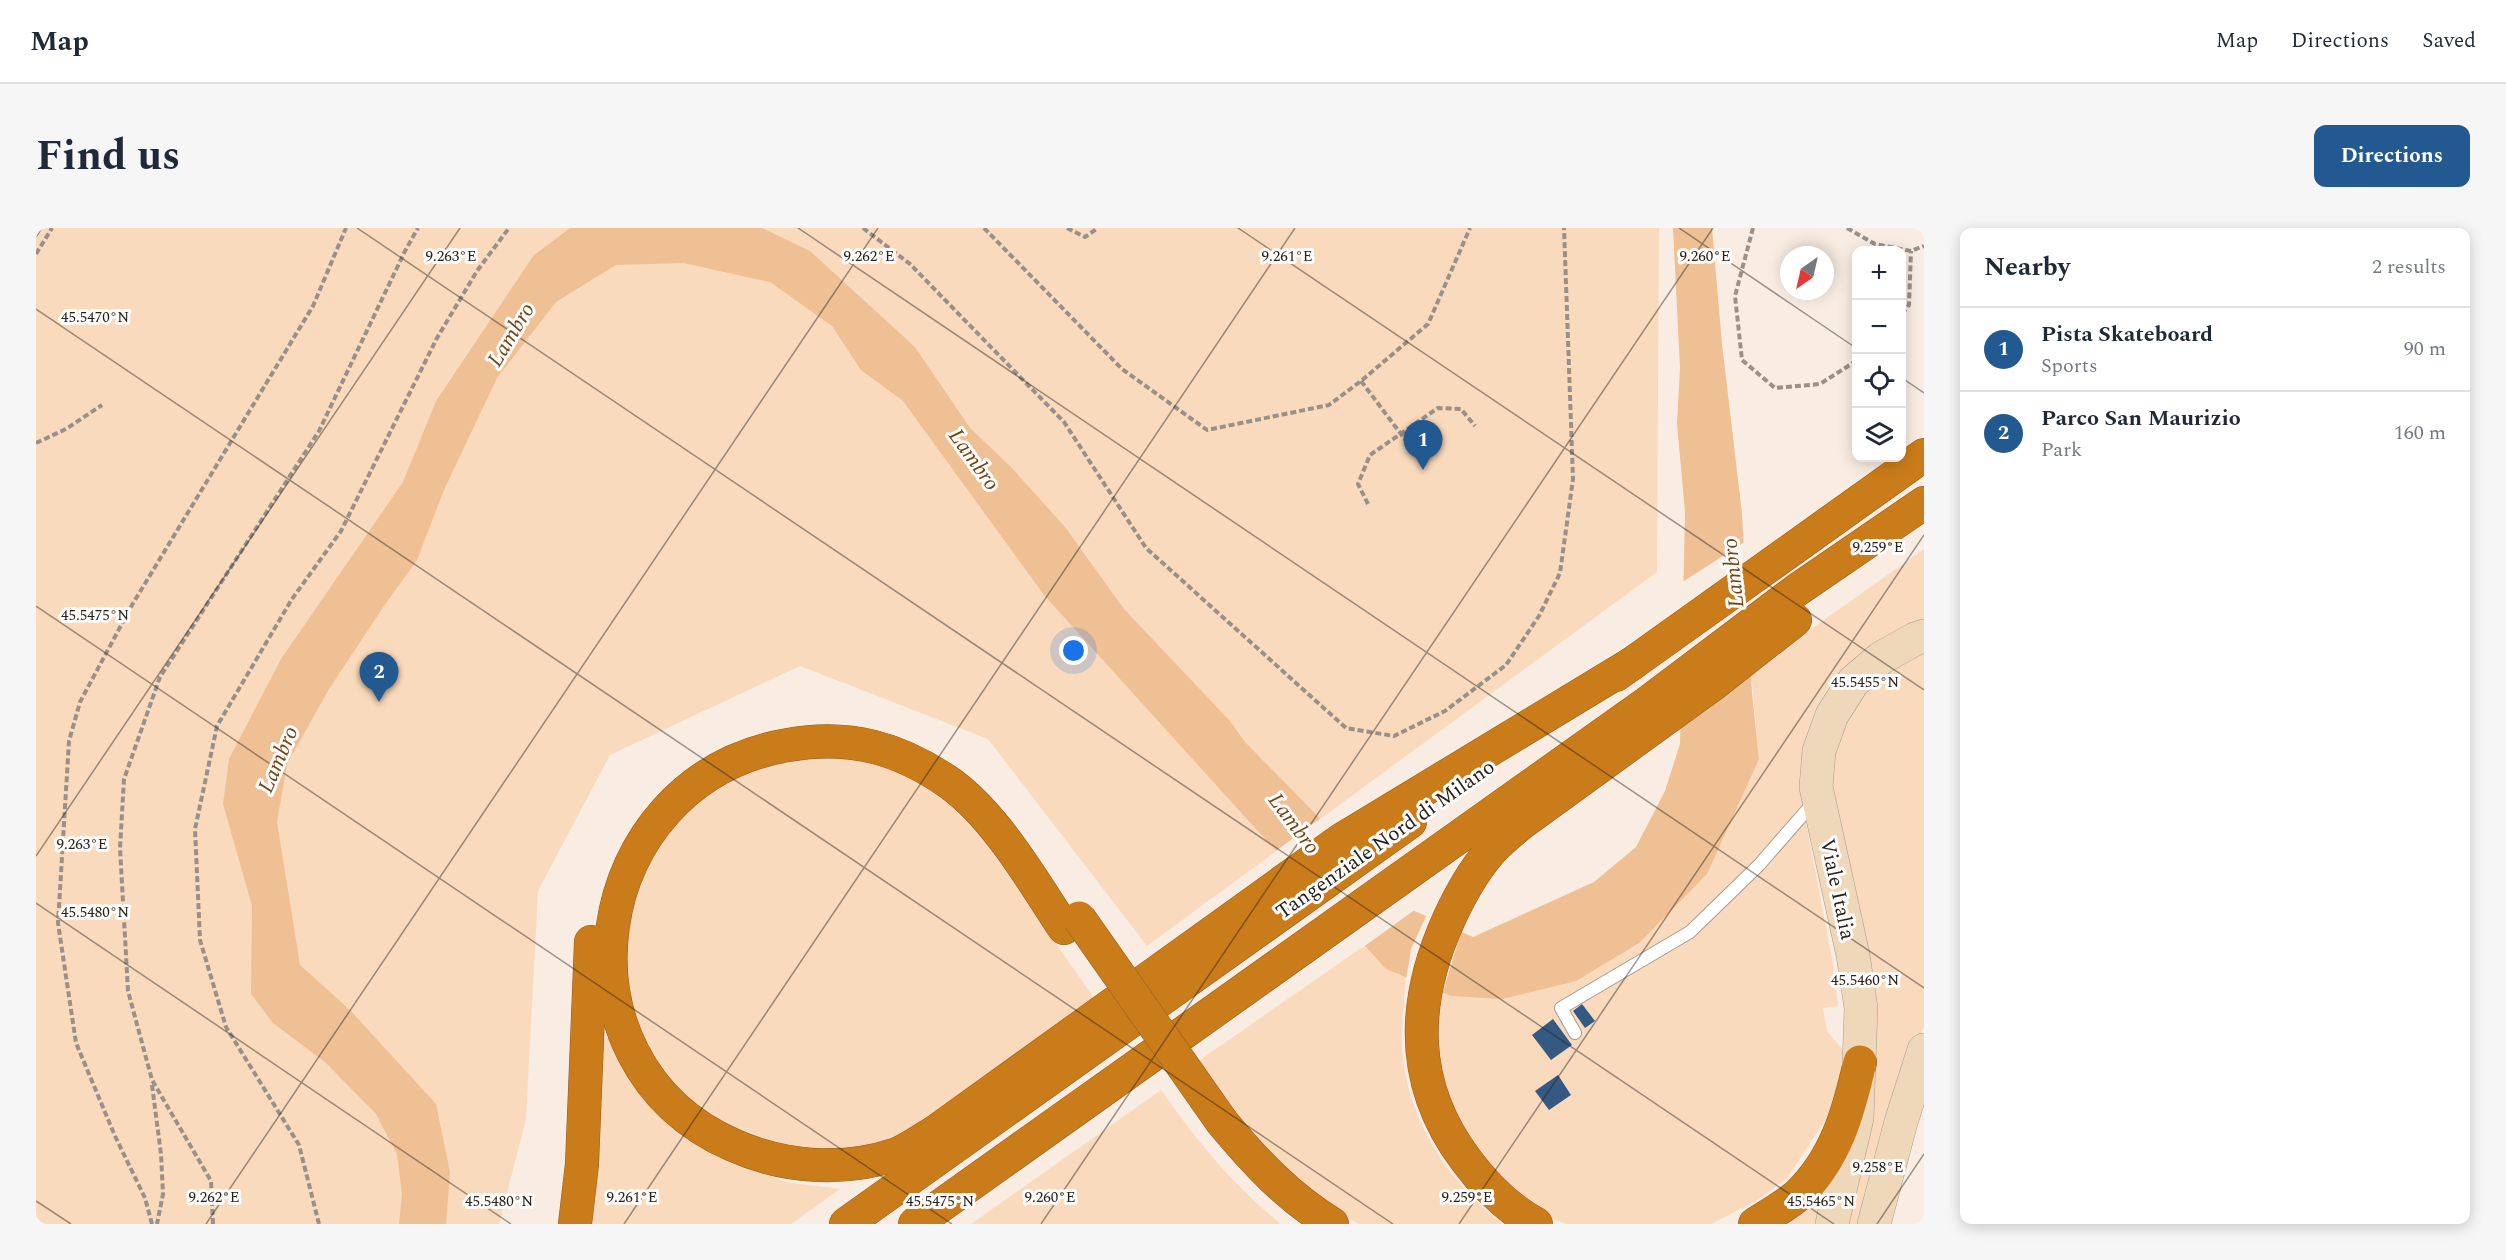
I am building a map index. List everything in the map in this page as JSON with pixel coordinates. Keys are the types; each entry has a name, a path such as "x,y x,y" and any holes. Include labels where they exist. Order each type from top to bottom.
{"highway":[{"path":"1072,923 976,807 953,786 919,764 886,749 850,741 813,740 774,747 740,758 711,772 695,783 666,810 634,854 622,884 615,913 612,982 619,1018 632,1050 654,1084 681,1114 715,1137 750,1153 784,1161 826,1166 864,1162 899,1153 935,1132 1280,899 1341,840 1372,834 1633,663 1924,455"},
{"name":"Tangenziale Nord di Milano","path":"915,1224 1405,875 1653,713 1806,597 1924,503"},
{"path":"1806,597 1924,510"},
{"path":"1536,1224 1513,1211 1484,1183 1452,1142 1431,1096 1422,1055 1421,1008 1433,961 1465,885 1490,851 1653,713"},
{"path":"575,1224 582,1164 592,934 605,875 618,846 652,797 676,775 700,758 730,741 790,724 821,721 856,723 894,731 962,770 989,794 1024,836 1072,923 1170,1085 1283,1189 1332,1224"},
{"name":"Tangenziale Nord di Milano","path":"846,1224 1280,899"},
{"path":"1755,1224 1797,1196 1824,1165 1847,1114 1860,1062"},
{"path":"1214,1127 1238,1172 1269,1201 1302,1224"}],"main road":[{"name":"Viale Italia","path":"1832,1224 1857,1118 1861,1008 1853,955 1816,787 1819,751 1832,715 1853,682 1881,658 1924,636"},
{"path":"1874,1224 1901,1122 1924,1050"}],"lane":[{"path":"1575,1033 1561,1008 1689,932 1759,865 1818,796"}],"path":[{"path":"36,254 52,228"},
{"path":"152,1224 145,1198 115,1136 76,1043 58,923 69,741 80,702 132,605 313,306 346,228"},
{"path":"157,1224 163,1194 161,1154 152,1080 128,992 120,848 124,779 160,677 319,431 405,250 418,228"},
{"path":"319,1224 299,1145 226,1027 200,940 195,829 217,726 292,599 341,531 436,338 477,271 509,228"},
{"path":"863,228 910,264 1064,422 1146,548 1346,728 1394,736 1445,711 1506,665 1539,616 1560,573 1573,479 1564,228"},
{"path":"984,228 1122,369 1208,430 1329,405 1361,381 1428,324 1470,228"},
{"path":"1067,228 1085,237 1098,228"},
{"path":"1753,228 1735,296 1742,360 1775,388 1820,384 1852,364"},
{"path":"1847,228 1875,244 1911,251 1924,246"},
{"path":"1906,309 1909,305 1911,251"},
{"path":"1361,381 1419,458"},
{"path":"36,443 66,429 102,405"},
{"path":"1368,504 1358,484 1370,455 1438,408 1461,409 1475,426"},
{"path":"152,1080 211,1181 213,1224"}],"shaded area":[{"path":"36,228 1659,228 1657,572 1147,946 988,739 800,666 610,755 538,891 526,1119 499,1224 36,1224"},
{"path":"1924,549 1924,626 1891,633 1855,659 1832,681 1816,708 1802,752 1801,796 1833,964 1838,1006 1823,1008 1827,1031 1843,1050 1838,1087 1825,1121 1787,1178 1758,1200 1711,1224 1566,1224 1536,1212 1479,1161 1435,1068 1437,1011 1443,992 1451,996 1734,810 1759,759 1751,672"},
{"path":"1924,647 1924,1027 1919,1037 1865,1224 1844,1224 1864,1136 1834,814 1831,751 1861,691"},
{"path":"842,756 884,765 920,784 949,804 987,844 1096,1001 909,1132 878,1147 834,1155 776,1148 737,1134 680,1093 645,1053 620,959 648,857 713,781 799,758"},
{"path":"1364,946 1386,969 1406,977 1402,1029 1403,1060 1415,1108 1436,1152 1466,1191 1503,1224 1359,1224 1311,1192 1269,1152 1197,1062"},
{"path":"601,1038 609,1038 637,1088 669,1124 702,1148 785,1182 840,1189 791,1224 590,1224 599,1157"},
{"path":"1161,1090 1216,1161 1281,1224 971,1224"},
{"path":"1818,1197 1823,1205 1819,1224 1787,1224"}],"water":[{"name":"Lambro","path":"570,228 762,228 810,251 915,347 970,428 1012,468 1065,527 1124,609 1229,720 1245,742 1408,908 1473,937 1594,882 1636,847 1665,791 1680,744 1685,512 1677,424 1680,368 1673,228 1712,228 1722,344 1742,513 1752,693 1759,759 1707,874 1639,943 1576,981 1503,999 1451,996 1386,969 1044,595 903,401 861,370 832,326 770,282 683,263 616,265 556,302 497,378 444,490 417,560 329,689 287,764 277,822 300,965 350,1010 436,1104 450,1172 446,1224 399,1224 402,1194 397,1154 376,1114 326,1063 273,1023 251,994 252,906 223,804 229,759 281,659 403,482 436,401 534,255"}],"pier":[{"path":"1746,541 1754,670 1678,725 1681,583"},
{"path":"1322,817 1410,906 1416,909 1362,948 1273,853"},
{"path":"1427,914 1462,929 1442,995 1406,980 1411,949"}],"building":[{"path":"1582,1004 1595,1021 1585,1028 1573,1011"},
{"path":"1553,1019 1572,1045 1551,1060 1532,1035"},
{"path":"1558,1075 1571,1095 1549,1110 1535,1091"}],"place":[{"name":"Pista Skateboard","path":"1423,470"},
{"name":"Parco San Maurizio","path":"379,702"}]}
